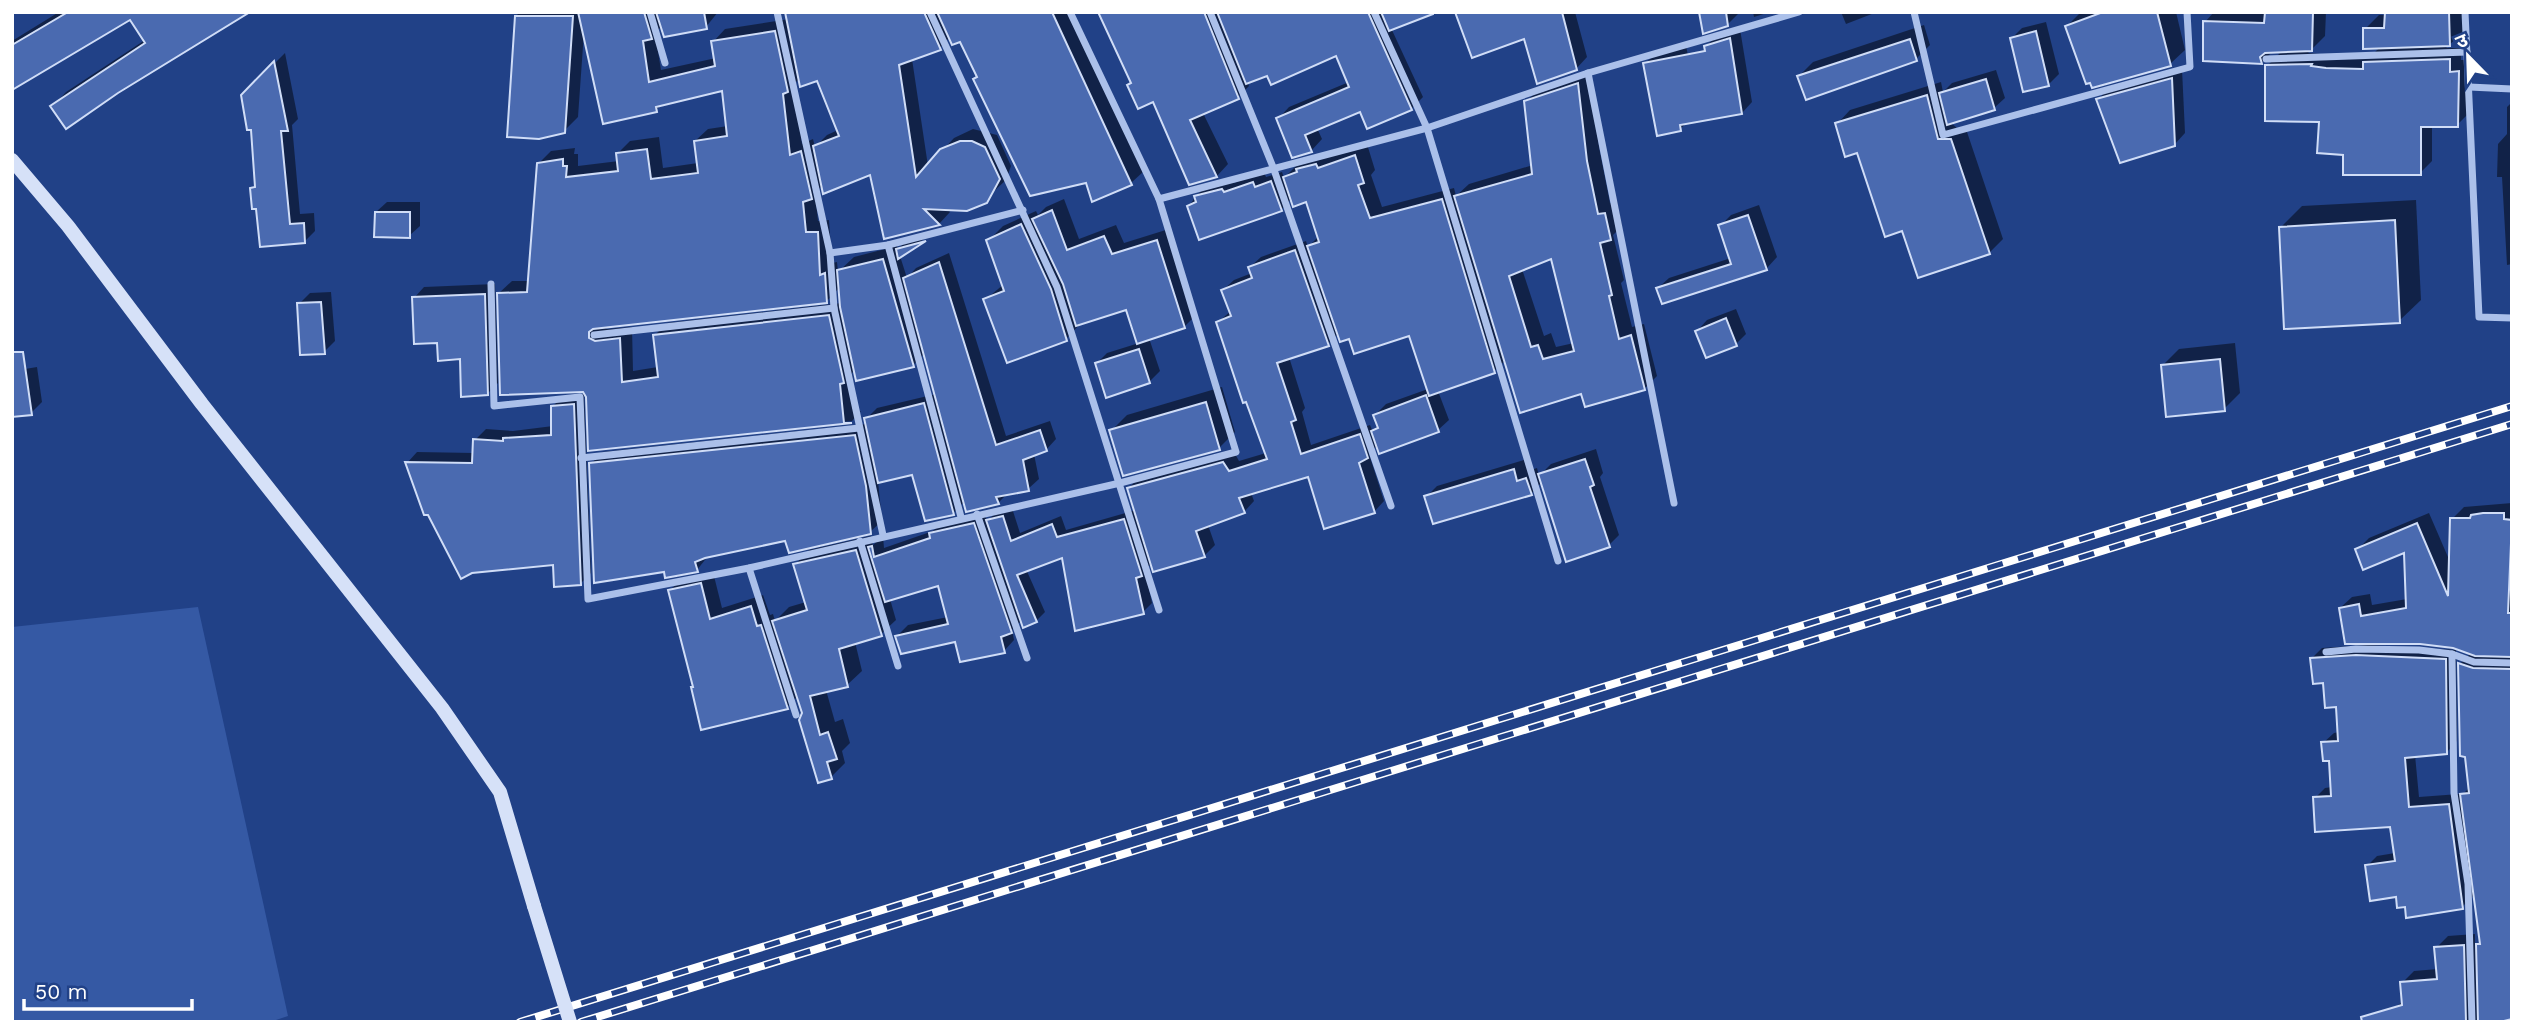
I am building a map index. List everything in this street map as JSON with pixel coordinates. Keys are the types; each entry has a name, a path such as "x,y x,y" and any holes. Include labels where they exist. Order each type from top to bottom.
{"main road":[{"path":"12,160 68,226 202,404 442,708 500,792 570,1022"}],"street":[{"path":"650,12 665,63"},
{"path":"777,12 831,253 834,308 883,535"},
{"path":"930,12 1057,287 1159,610"},
{"path":"491,284 494,406 580,397 588,599 749,568 961,517 1120,483 1236,452 1159,200 1070,12"},
{"path":"1210,12 1273,167 1391,506"},
{"path":"1374,12 1427,128 1558,561"},
{"path":"1159,200 1273,167 1427,128 1588,73 1799,12"},
{"path":"1914,12 1943,135 2190,67 2187,12"},
{"path":"2465,12 2479,317 2512,318"},
{"path":"2266,59 2467,52"},
{"path":"1588,73 1674,503"},
{"path":"2469,86 2512,89"},
{"path":"831,253 888,245 1023,210"},
{"path":"888,245 961,517"},
{"path":"594,335 834,308"},
{"path":"581,458 859,428"},
{"path":"977,514 1027,658"},
{"path":"860,541 898,666"},
{"path":"749,568 796,715"},
{"path":"2326,652 2388,649 2452,654 2474,662 2512,663"},
{"path":"2452,654 2454,793 2468,884 2472,1022"}],"shaded area":[{"path":"198,607 288,1016 270,1022 12,1022 12,627"}],"building":[{"path":"68,12 250,12 118,93 66,129 50,106 145,43 130,20 12,90 12,45"},
{"path":"578,12 644,12 652,39 643,41 649,82 715,66 711,41 775,31 788,92 783,94 790,155 801,151 812,199 803,202 806,232 818,232 820,275 825,273 827,303 593,329 589,332 589,338 595,341 620,338 622,382 658,377 653,335 829,315 844,383 840,384 844,423 852,423 588,451 586,397 583,392 500,395 497,293 527,292 537,163 563,159 563,166 567,166 566,177 618,171 616,153 647,149 651,179 698,173 694,141 727,136 722,91 656,107 657,112 603,124"},
{"path":"656,12 704,12 707,29 664,37"},
{"path":"785,12 924,12 941,50 899,65 916,177 940,149 960,141 972,141 985,147 1000,179 987,203 967,211 924,209 940,225 884,239 870,175 823,194 813,146 839,136 817,81 800,87"},
{"path":"937,12 1052,12 1132,185 1092,202 1086,183 1030,196 973,79 977,77 960,42 952,45"},
{"path":"1098,12 1204,12 1239,99 1190,120 1217,177 1189,185 1153,102 1138,109 1127,85 1131,83"},
{"path":"1217,12 1368,12 1412,110 1367,129 1360,112 1305,135 1312,152 1292,158 1276,118 1349,87 1336,56 1271,85 1267,76 1246,84"},
{"path":"1381,12 1433,12 1433,14 1389,31"},
{"path":"1455,12 1562,12 1577,70 1537,84 1524,39 1472,58"},
{"path":"1699,12 1726,12 1728,26 1703,34"},
{"path":"2103,12 2157,12 2171,66 2092,88 2090,83 2086,84 2065,26"},
{"path":"2265,12 2313,12 2312,51 2265,53 2260,57 2262,64 2203,61 2203,21 2264,23"},
{"path":"2385,12 2449,12 2450,46 2363,49 2363,28 2384,28"},
{"path":"515,16 573,16 565,133 539,139 507,137"},
{"path":"2036,31 2049,86 2023,92 2010,38"},
{"path":"1730,38 1742,114 1680,125 1681,131 1657,136 1643,63 1705,51 1704,46"},
{"path":"1910,39 1917,61 1806,100 1797,76"},
{"path":"2450,59 2450,72 2459,71 2458,127 2421,127 2421,175 2343,175 2343,155 2317,153 2319,122 2265,121 2265,65 2312,64 2311,66 2326,68 2363,69 2363,62"},
{"path":"274,61 288,131 281,131 290,224 304,223 305,243 260,247 256,209 252,209 250,188 255,187 251,130 247,130 241,95"},
{"path":"2172,78 2175,146 2120,163 2096,99"},
{"path":"1986,79 1995,110 1947,125 1939,93"},
{"path":"1578,83 1587,161 1598,214 1605,213 1611,240 1600,243 1612,295 1609,296 1619,339 1631,335 1645,390 1585,407 1581,394 1520,413 1454,196 1532,174 1524,101","holes":["1551,259 1574,351 1543,359 1538,345 1531,347 1509,276"]},
{"path":"1927,95 1938,139 1951,139 1990,254 1918,278 1902,231 1885,237 1857,153 1845,157 1835,123"},
{"path":"1355,155 1364,183 1358,185 1370,218 1442,199 1495,373 1429,396 1409,336 1354,354 1349,339 1340,342 1307,246 1319,242 1306,202 1293,207 1283,177 1297,172 1296,169 1316,164 1318,168"},
{"path":"1271,181 1282,211 1199,240 1187,206 1196,202 1194,196 1222,189 1224,192 1253,182 1255,187"},
{"path":"1052,210 1067,250 1104,236 1112,254 1157,240 1185,328 1137,344 1126,310 1076,326 1063,284 1032,219"},
{"path":"375,212 410,212 410,238 374,237"},
{"path":"1748,215 1767,270 1662,304 1656,288 1731,264 1718,225"},
{"path":"2395,220 2400,323 2284,329 2279,227"},
{"path":"1021,224 1051,289 1067,341 1007,363 983,299 1004,291 986,240"},
{"path":"926,241 898,259 896,249"},
{"path":"1295,250 1329,346 1277,363 1296,420 1291,422 1301,454 1360,434 1368,458 1359,463 1375,513 1324,529 1308,477 1239,498 1245,513 1196,531 1205,557 1153,572 1127,488 1223,462 1229,471 1267,459 1246,402 1243,403 1216,322 1231,316 1221,290 1252,278 1248,267"},
{"path":"883,259 914,367 856,381 840,307 837,270"},
{"path":"939,262 996,445 1040,430 1047,451 1023,460 1029,491 996,497 999,504 966,512 903,278"},
{"path":"485,294 488,395 461,397 460,359 438,361 437,343 414,344 412,297"},
{"path":"321,302 325,354 300,355 297,303"},
{"path":"1726,318 1737,346 1706,358 1695,331"},
{"path":"1139,349 1150,383 1106,398 1095,363"},
{"path":"12,352 23,352 32,415 12,417"},
{"path":"2220,359 2225,411 2166,417 2161,365"},
{"path":"1426,395 1439,432 1379,454 1371,431 1378,428 1373,415"},
{"path":"1206,402 1220,450 1123,476 1109,430"},
{"path":"924,403 954,515 925,521 912,475 878,483 864,418"},
{"path":"574,404 581,585 554,587 553,565 472,573 461,579 428,515 424,515 405,462 472,463 473,439 503,441 503,438 551,435 551,406"},
{"path":"855,435 866,486 871,534 789,553 785,541 705,558 695,562 698,572 665,578 664,572 594,583 589,463"},
{"path":"1585,459 1594,485 1590,487 1610,547 1566,562 1538,474"},
{"path":"1514,469 1517,481 1526,478 1532,495 1433,524 1424,496"},
{"path":"2504,513 2504,519 2512,520 2508,613 2512,613 2512,657 2475,656 2453,648 2420,644 2345,644 2339,608 2359,604 2361,616 2406,608 2404,553 2363,570 2355,549 2417,523 2448,596 2450,518 2470,518 2471,515"},
{"path":"1003,516 1011,541 1052,524 1057,537 1124,519 1142,576 1136,578 1144,614 1075,631 1062,558 1017,575 1037,622 1023,628 986,520"},
{"path":"974,523 1012,633 1001,637 1005,653 960,662 955,642 901,654 895,636 948,624 938,586 885,602 868,547 872,546 874,557 930,538 929,533"},
{"path":"856,550 882,636 839,649 848,687 810,696 820,735 828,732 837,759 827,762 832,779 818,783 799,720 802,713 772,621 807,610 793,564"},
{"path":"701,583 710,619 751,606 757,626 761,625 788,709 701,730 668,590"},
{"path":"2356,655 2446,659 2447,754 2405,758 2409,807 2449,804 2463,909 2406,918 2405,907 2397,908 2396,897 2370,901 2365,865 2395,861 2390,827 2315,832 2313,797 2331,796 2329,761 2323,761 2321,742 2338,741 2336,707 2325,708 2323,683 2313,684 2310,658"},
{"path":"2458,663 2473,668 2512,669 2512,1019 2500,1022 2478,1022 2476,944 2480,944 2460,794 2469,793 2465,757 2460,756"},
{"path":"2464,945 2466,1022 2362,1022 2361,1017 2402,1005 2400,982 2437,979 2434,947"}],"railway":[{"path":"520,1022 2512,406"},
{"path":"581,1022 2512,424"}]}
